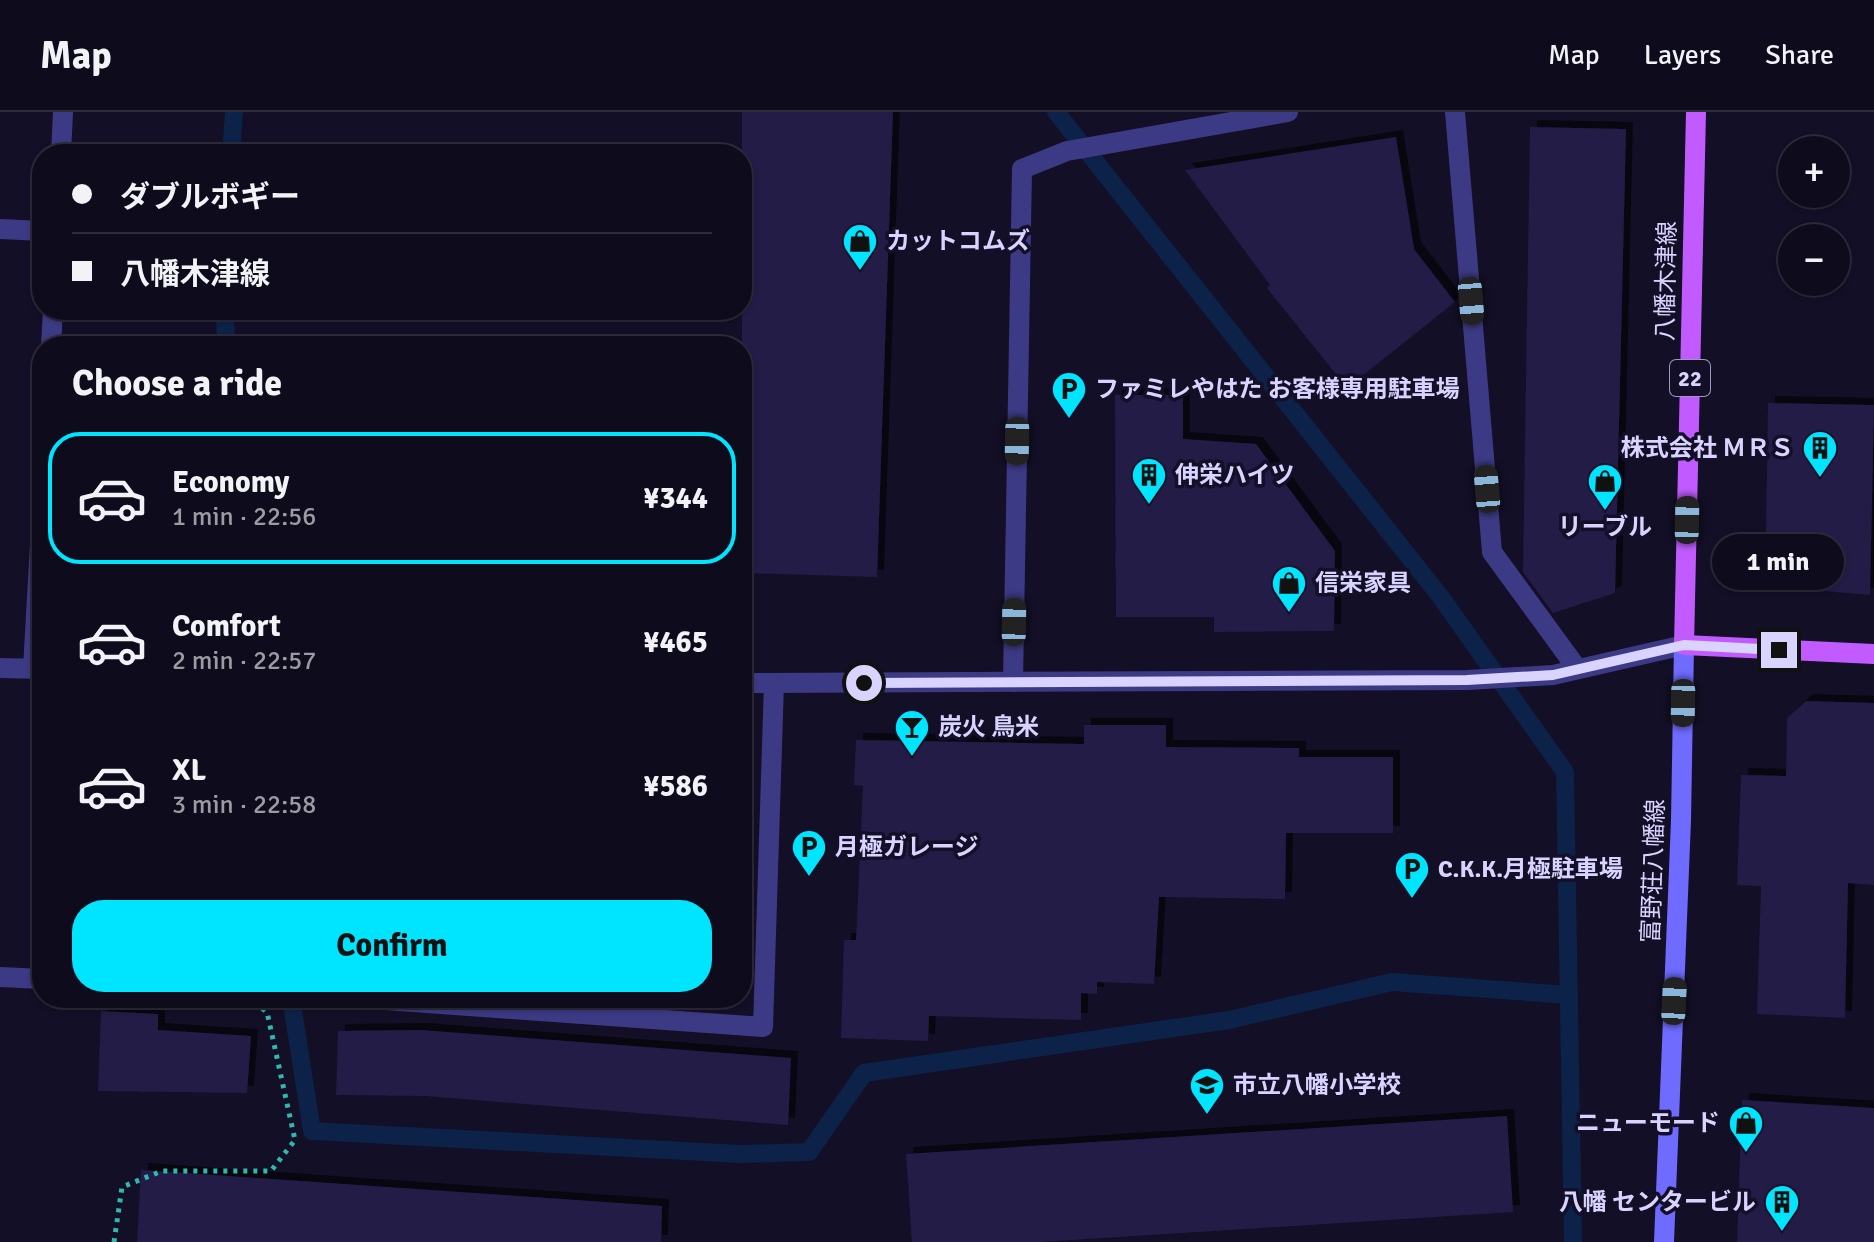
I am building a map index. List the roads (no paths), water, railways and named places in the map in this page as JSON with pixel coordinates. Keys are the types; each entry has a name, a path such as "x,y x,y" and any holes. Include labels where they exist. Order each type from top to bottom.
{"main road":[{"name":"八幡木津線","path":"1684,645 1696,112"},
{"path":"1684,645 1874,654"},
{"name":"富野荘八幡線","path":"1664,1242 1681,820 1684,645"}],"street":[{"path":"61,144 63,112"},
{"path":"1013,682 1022,169 1067,151 1288,112"},
{"path":"1455,112 1492,552 1576,667"},
{"path":"0,229 32,231"},
{"path":"752,683 1467,680 1553,675 1576,667 1684,645"},
{"path":"0,668 32,669"},
{"path":"497,1008 763,1027 774,683"},
{"path":"0,977 32,979"}],"waterway":[{"path":"232,144 234,112"},
{"path":"1056,112 1440,596 1565,772 1573,1242"},
{"path":"225,320 226,336"},
{"path":"293,1008 312,1131 741,1154 809,1152 864,1073 1229,1020 1392,982 1569,995"}],"place":[{"name":"カットコムズ","path":"860,272"},
{"name":"ファミレやはた お客様専用駐車場","path":"1069,420"},
{"name":"株式会社 ＭＲＳ","path":"1820,479"},
{"name":"伸栄ハイツ","path":"1149,506"},
{"name":"リーブル","path":"1605,512"},
{"name":"信栄家具","path":"1289,614"},
{"name":"炭火 鳥米","path":"912,758"},
{"name":"月極ガレージ","path":"809,878"},
{"name":"C.K.K.月極駐車場","path":"1412,900"},
{"name":"市立八幡小学校","path":"1207,1116"},
{"name":"ニューモード","path":"1746,1154"},
{"name":"八幡 センタービル","path":"1782,1233"}]}
